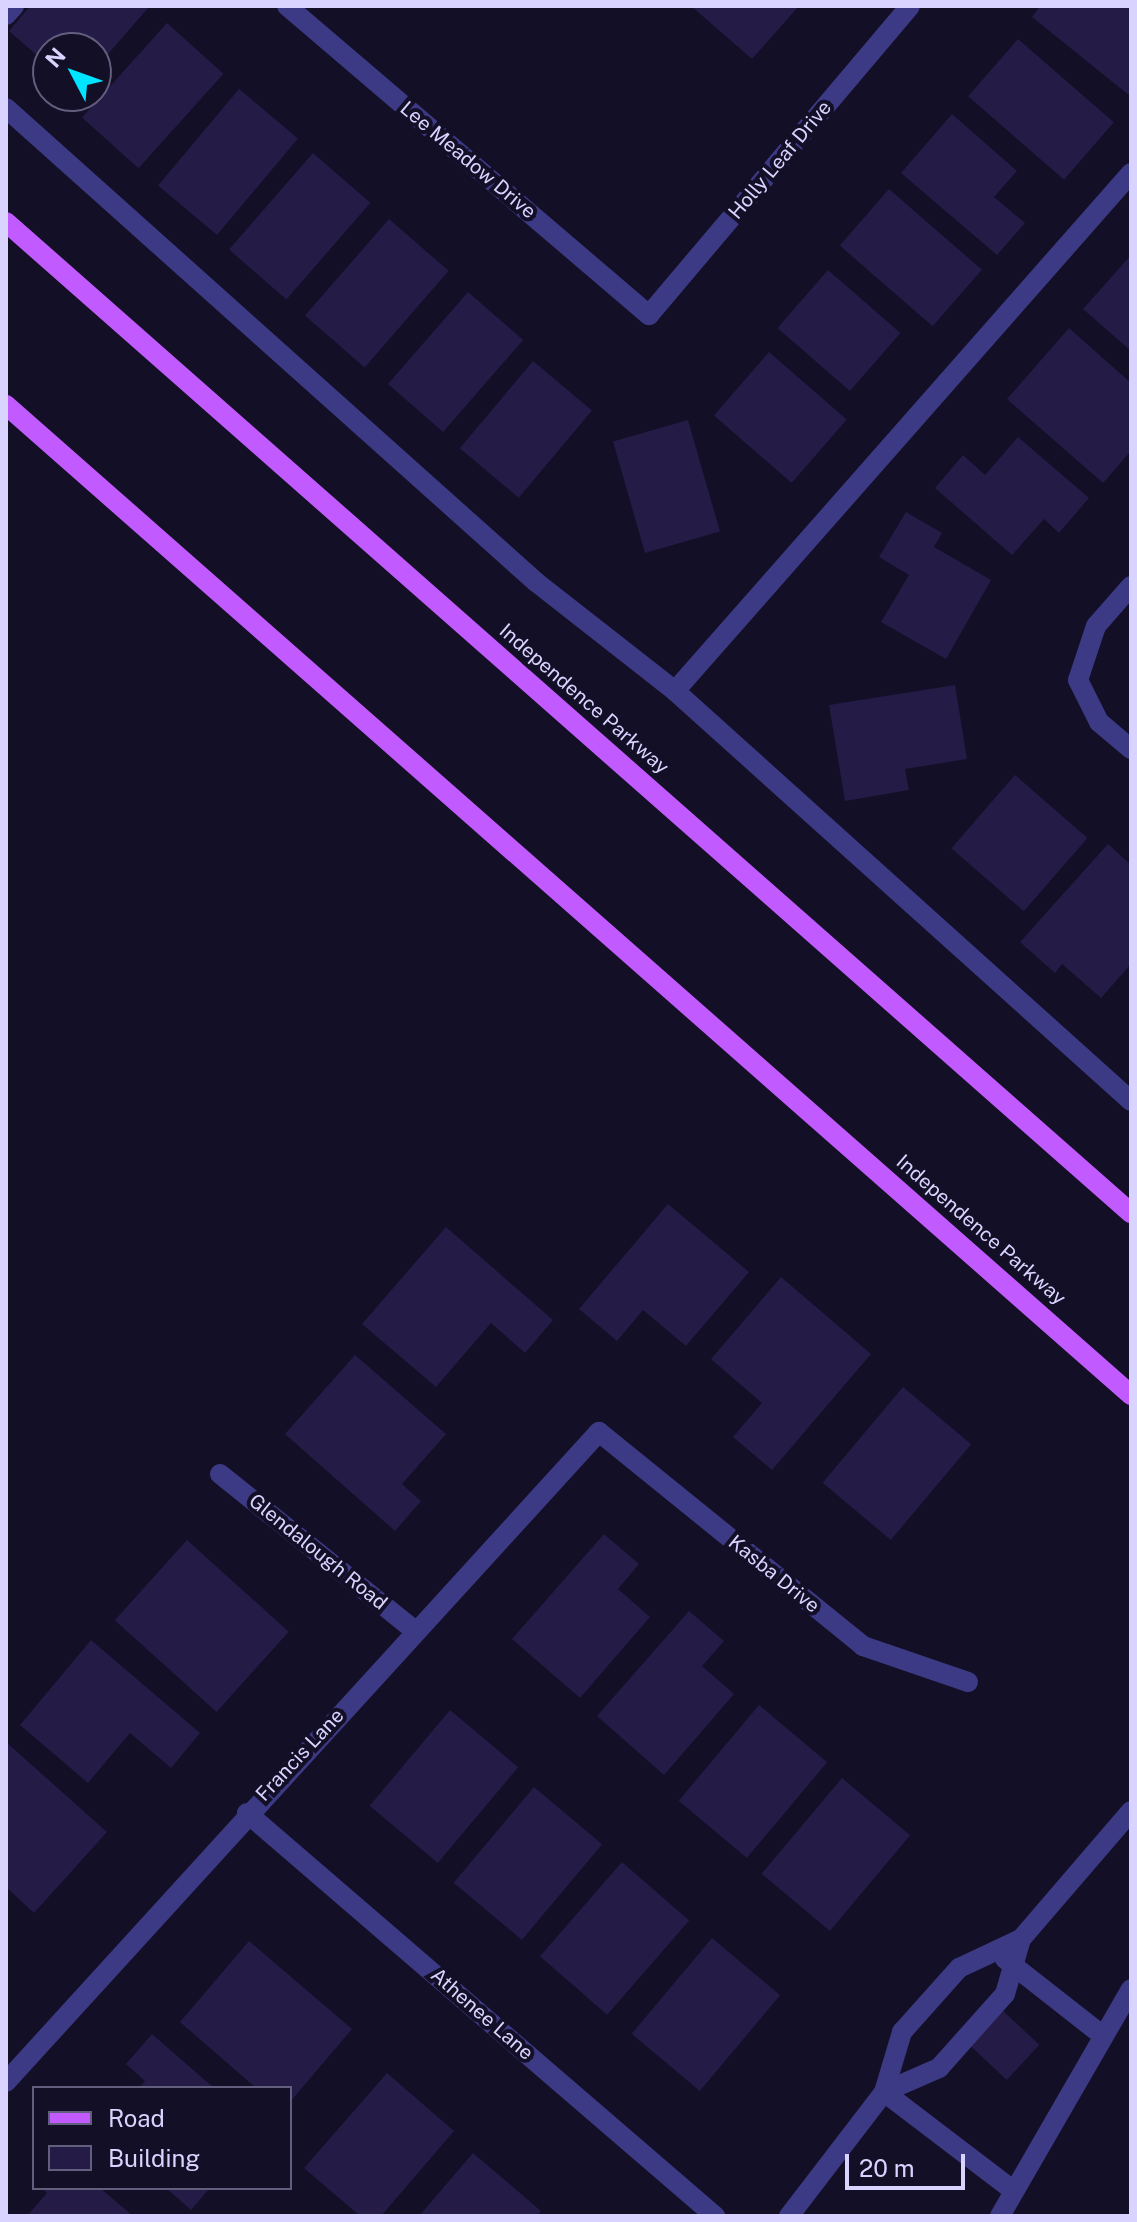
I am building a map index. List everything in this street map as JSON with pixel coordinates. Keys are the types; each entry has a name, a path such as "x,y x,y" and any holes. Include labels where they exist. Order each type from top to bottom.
{"main road":[{"name":"Independence Parkway","path":"6,222 1131,1213"},
{"name":"Independence Parkway","path":"6,405 1131,1395"}],"street":[{"path":"6,15 14,6"},
{"name":"Lee Meadow Drive","path":"287,6 649,315"},
{"name":"Holly Leaf Drive","path":"649,315 910,6"},
{"path":"6,108 536,582 675,691 1131,1101"},
{"path":"675,691 1131,173"},
{"path":"1131,586 1096,626 1078,680 1099,722 1131,749"},
{"name":"Francis Lane","path":"6,2082 247,1813 599,1432"},
{"name":"Kasba Drive","path":"599,1432 863,1646 968,1682"},
{"name":"Glendalough Road","path":"220,1474 415,1631"},
{"path":"884,2092 939,2068 1005,1994 1021,1939 1131,1811"},
{"name":"Athenee Lane","path":"247,1813 715,2216"},
{"path":"789,2216 884,2092 902,2032 959,1968 1021,1939"},
{"path":"995,1950 1102,2035"},
{"path":"1000,2216 1131,1989"},
{"path":"884,2092 1014,2191"}],"building":[{"path":"30,6 148,8 112,50 112,32 32,32 32,51 9,31"},
{"path":"691,6 799,6 752,59"},
{"path":"1040,6 1131,6 1130,96 1032,17"},
{"path":"167,23 223,74 138,168 82,117 87,112 112,112 112,84"},
{"path":"1018,39 1114,122 1064,180 968,96"},
{"path":"239,89 298,138 217,235 158,186"},
{"path":"952,114 1017,171 994,197 1025,223 997,255 901,173"},
{"path":"313,153 370,203 286,299 229,250"},
{"path":"889,189 982,270 933,326 840,246"},
{"path":"389,219 449,271 365,367 305,316"},
{"path":"1131,255 1131,351 1083,309"},
{"path":"828,270 900,333 850,391 777,328"},
{"path":"468,292 523,340 443,432 388,384"},
{"path":"1069,328 1131,383 1131,451 1103,483 1007,399"},
{"path":"769,352 847,420 792,483 714,415"},
{"path":"533,361 592,410 519,498 460,448"},
{"path":"688,420 720,532 645,553 613,441"},
{"path":"1018,437 1089,498 1059,533 1044,519 1012,555 935,488 963,455 985,475"},
{"path":"906,512 942,533 934,547 991,580 946,659 881,622 909,575 879,557"},
{"path":"955,685 967,759 905,769 909,790 845,801 829,705"},
{"path":"1015,775 1087,838 1024,911 951,848"},
{"path":"1108,844 1131,865 1131,964 1101,998 1062,964 1055,973 1020,942"},
{"path":"668,1204 749,1272 686,1346 643,1310 617,1341 579,1309"},
{"path":"446,1227 553,1320 525,1353 491,1323 436,1387 362,1324"},
{"path":"781,1277 871,1354 772,1470 733,1437 762,1403 711,1359"},
{"path":"355,1355 446,1434 402,1484 421,1501 395,1531 285,1434"},
{"path":"903,1387 971,1444 891,1540 823,1483"},
{"path":"604,1534 639,1564 618,1589 650,1617 580,1698 512,1639"},
{"path":"187,1540 289,1632 217,1712 115,1620"},
{"path":"689,1611 724,1641 702,1666 734,1694 664,1775 597,1716"},
{"path":"91,1640 200,1733 171,1768 130,1733 88,1783 20,1725"},
{"path":"759,1705 827,1762 747,1858 679,1801"},
{"path":"450,1710 518,1767 438,1863 370,1806"},
{"path":"6,1742 107,1832 34,1913 6,1887"},
{"path":"842,1778 910,1835 830,1931 762,1874"},
{"path":"534,1787 602,1844 522,1940 454,1883"},
{"path":"622,1862 689,1920 607,2015 540,1956"},
{"path":"712,1938 780,1995 700,2091 632,2034"},
{"path":"249,1941 352,2029 292,2100 292,2086 254,2086 180,2022"},
{"path":"1000,2008 1039,2045 1007,2080 967,2043"},
{"path":"152,2034 212,2086 141,2086 145,2081 126,2064"},
{"path":"387,2073 454,2131 381,2216 360,2216 304,2168"},
{"path":"473,2153 541,2211 536,2216 419,2216"},
{"path":"43,2190 102,2190 133,2216 27,2216 47,2193"},
{"path":"168,2190 208,2190 191,2210"}]}
